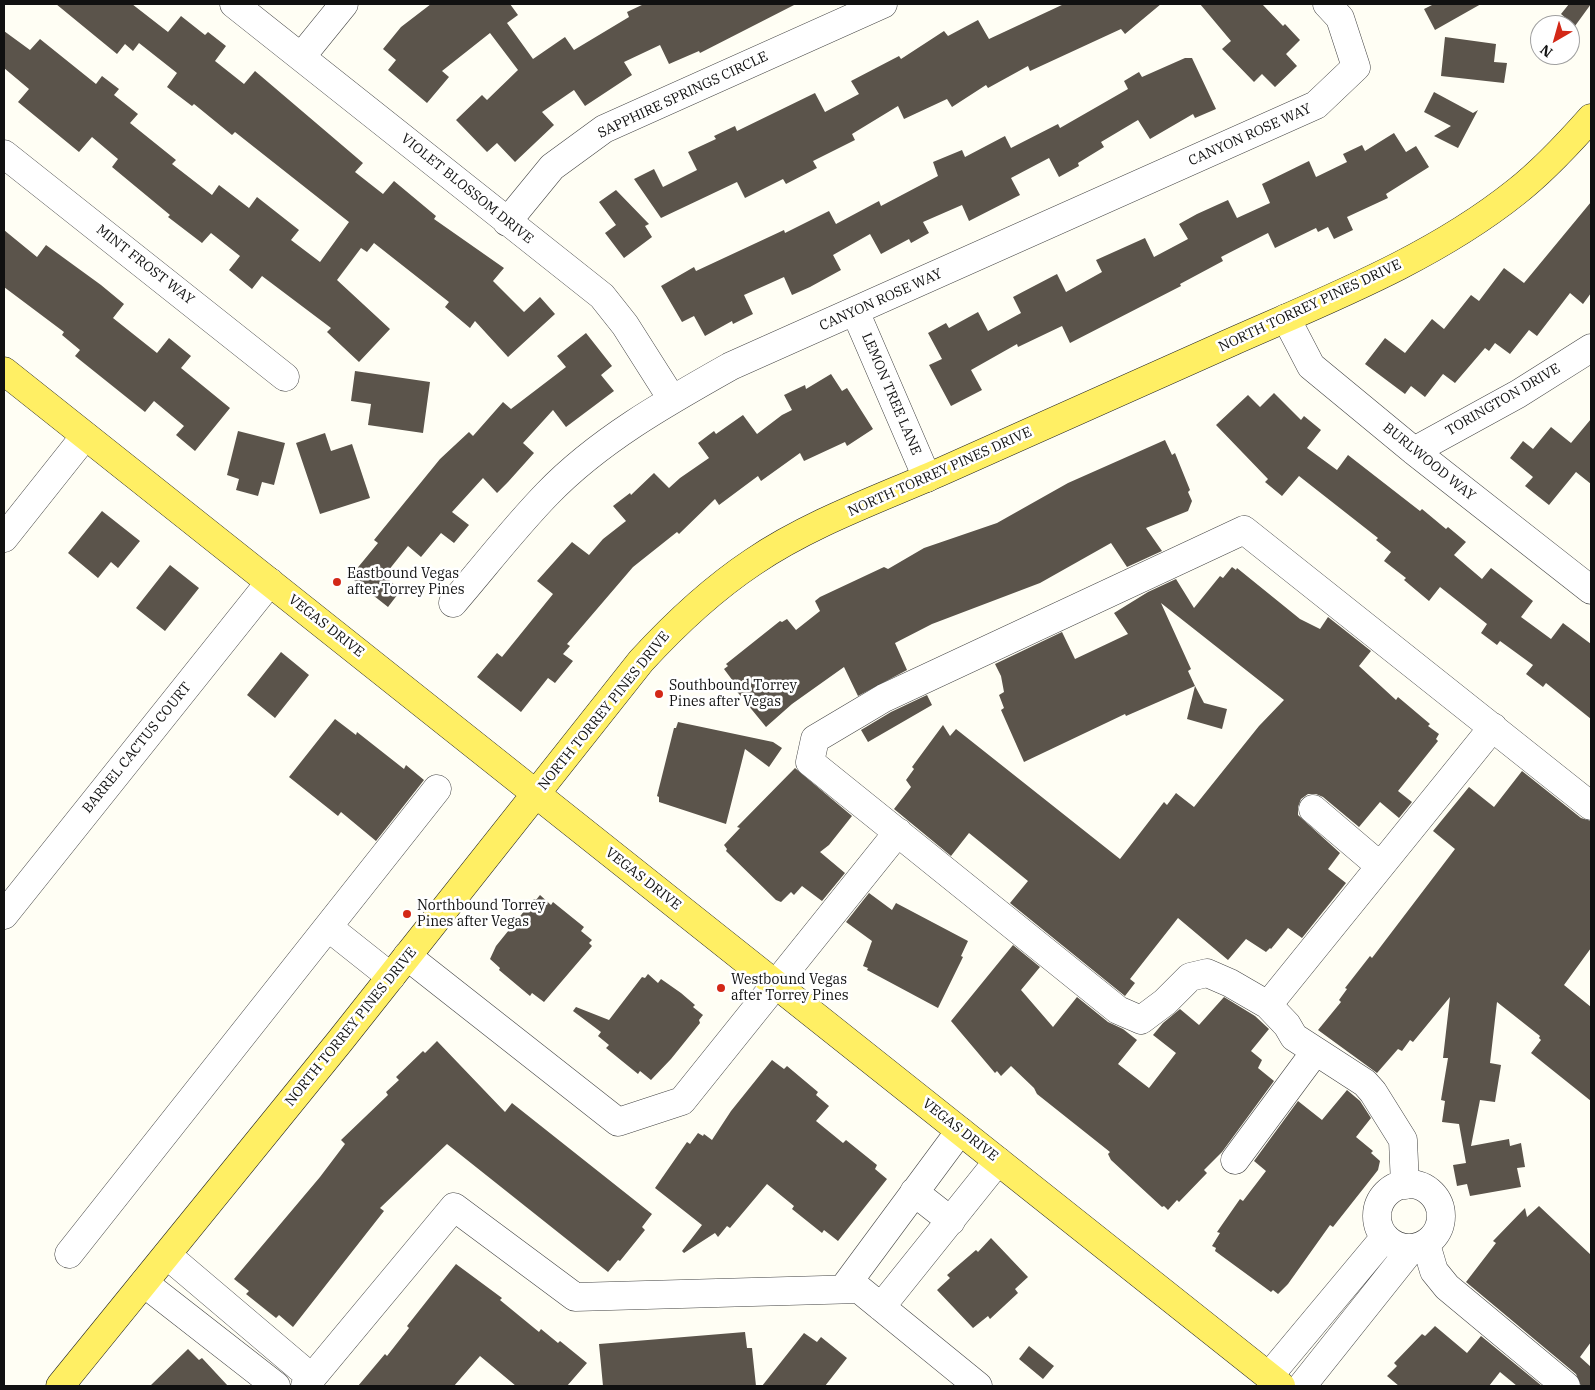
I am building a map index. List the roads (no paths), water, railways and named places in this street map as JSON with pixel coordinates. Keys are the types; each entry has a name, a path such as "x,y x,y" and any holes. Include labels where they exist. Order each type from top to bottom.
{"main road":[{"name":"NORTH TORREY PINES DRIVE","path":"60,1386 399,967 641,662 672,627 708,596 754,561 799,536 861,506 1286,318 1415,258 1484,216 1545,167 1591,118"},
{"name":"VEGAS DRIVE","path":"4,371 1275,1381"}],"street":[{"name":"VIOLET BLOSSOM DRIVE","path":"234,4 602,296 625,325 672,399"},
{"path":"301,57 344,4"},
{"name":"SAPPHIRE SPRINGS CIRCLE","path":"507,222 552,167 604,129 883,4"},
{"name":"CANYON ROSE WAY","path":"453,603 548,493 594,453 672,399 731,366 1316,105 1356,67 1340,18 1327,4"},
{"name":"MINT FROST WAY","path":"4,154 285,377"},
{"name":"LEMON TREE LANE","path":"855,311 927,478"},
{"name":"BURLWOOD WAY","path":"1286,318 1311,366 1414,451 1591,590"},
{"name":"TORINGTON DRIVE","path":"1414,451 1518,394 1591,348"},
{"path":"4,538 85,436"},
{"path":"1404,1185 1403,1140 1373,1092 1364,1083 1294,1037 1287,1025 1268,1005 1230,982 1207,973 1190,977 1165,1002 1141,1020 1118,1010 810,762 815,739 884,698 1244,530 1591,806"},
{"name":"BARREL CACTUS COURT","path":"4,914 270,582"},
{"path":"1268,1005 1493,728"},
{"path":"70,1254 438,789"},
{"path":"1313,810 1380,866"},
{"path":"328,927 399,967 618,1122 682,1101 898,832"},
{"path":"1235,1160 1315,1052"},
{"path":"843,1289 960,1131"},
{"path":"881,1307 998,1161"},
{"path":"1302,1386 1369,1302 1419,1246 1434,1237 1440,1227 1441,1216 1434,1196 1426,1189 1416,1185 1404,1185 1387,1194 1381,1202 1378,1221 1385,1237 1395,1245 1419,1246"},
{"path":"914,1192 951,1221"},
{"path":"167,1255 308,1382 454,1207 575,1297 859,1289 978,1386"},
{"path":"1275,1381 1346,1283 1385,1237"},
{"path":"1419,1246 1434,1271 1447,1287 1566,1386"},
{"path":"144,1283 276,1386"},
{"path":"1346,1283 1369,1302"}],"place":[{"name":"Eastbound Vegas after Torrey Pines","path":"337,582"},
{"name":"Southbound Torrey Pines after Vegas","path":"659,694"},
{"name":"Northbound Torrey Pines after Vegas","path":"407,914"},
{"name":"Westbound Vegas after Torrey Pines","path":"721,988"}]}
